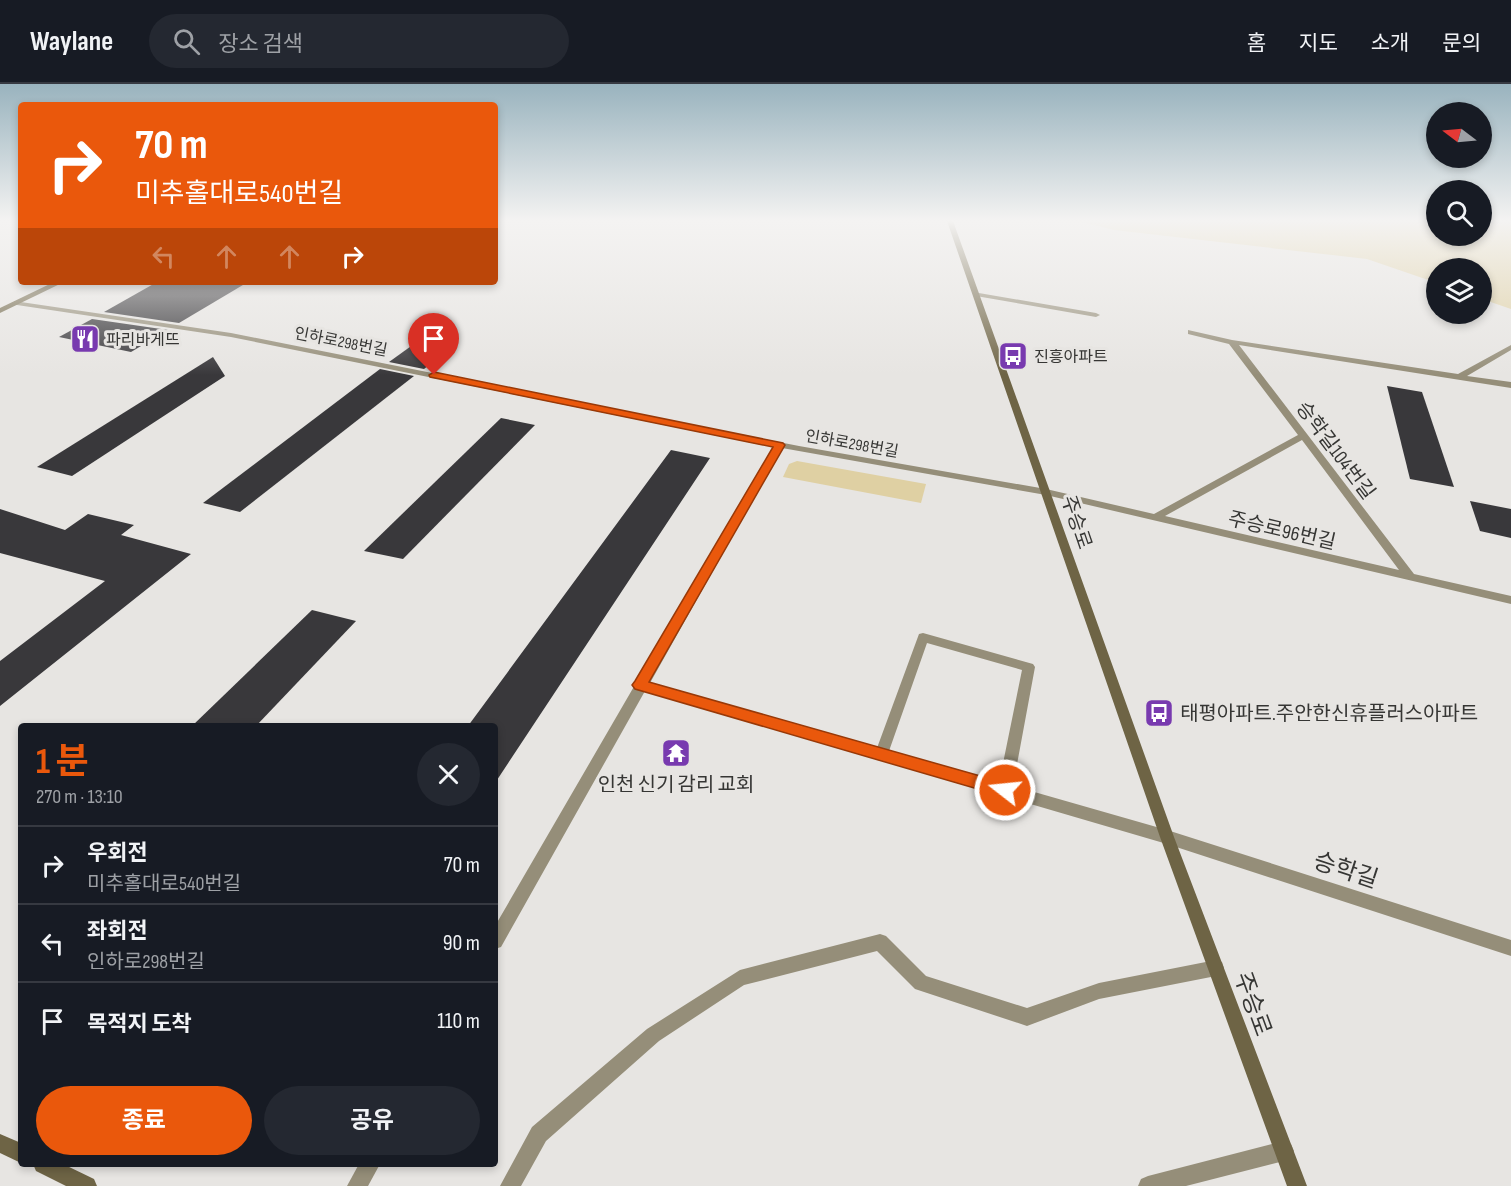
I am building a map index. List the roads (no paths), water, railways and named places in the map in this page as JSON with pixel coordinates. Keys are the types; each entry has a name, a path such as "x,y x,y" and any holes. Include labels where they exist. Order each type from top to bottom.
{"street":[{"name":"주승로","path":"968,272 1167,837 1297,1186"},
{"path":"0,310 54,285"},
{"path":"976,294 1096,315"},
{"name":"인하로298번길","path":"17,303 231,335 779,445 1046,492"},
{"path":"1191,332 1232,342 1511,385"},
{"name":"승학길104번길","path":"1232,342 1411,578"},
{"path":"1459,377 1511,347"},
{"path":"1154,518 1303,436"},
{"path":"498,936 779,445"},
{"name":"주승로96번길","path":"1046,492 1511,600"},
{"path":"881,755 923,637 1029,667 1005,790"},
{"path":"640,685 1167,837"},
{"name":"승학길","path":"1167,837 1511,948"},
{"path":"510,1186 539,1134 653,1035 740,978 880,942 921,983 1027,1017 1099,991 1216,969"},
{"path":"0,1143 18,1152"},
{"path":"1148,1186 1284,1151"},
{"path":"49,1167 87,1186"},
{"path":"357,1186 367,1167"}],"place":[{"name":"파리바게뜨","path":"85,339"},
{"name":"진흥아파트","path":"1013,356"},
{"name":"태평아파트.주안한신휴플러스아파트","path":"1159,713"},
{"name":"인천 신기 감리 교회","path":"676,753"}]}
